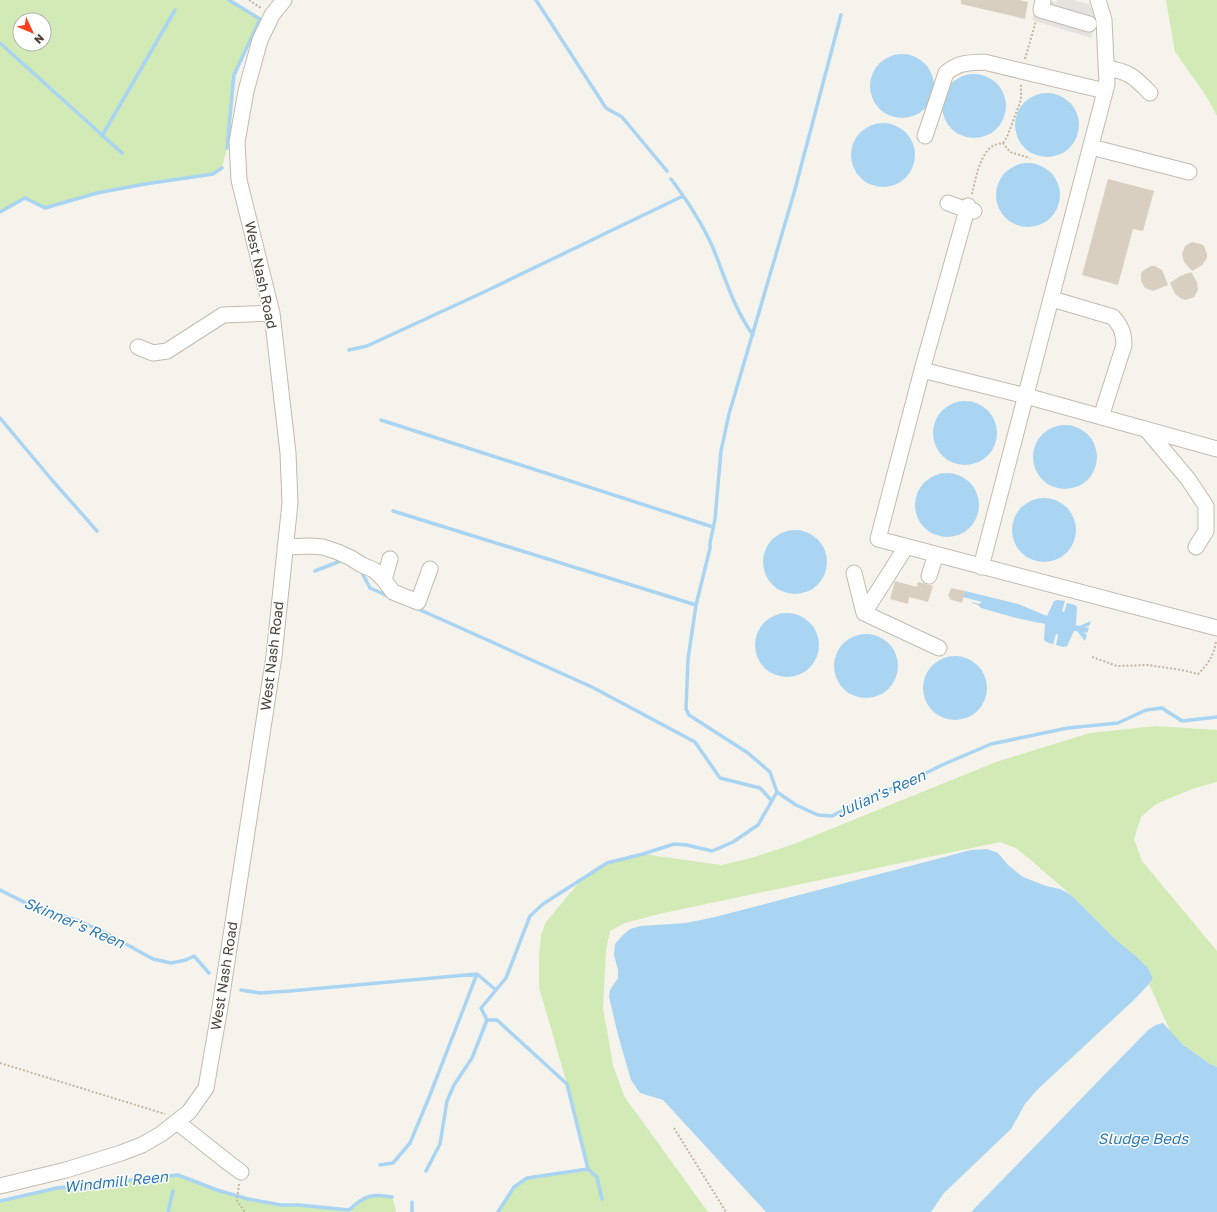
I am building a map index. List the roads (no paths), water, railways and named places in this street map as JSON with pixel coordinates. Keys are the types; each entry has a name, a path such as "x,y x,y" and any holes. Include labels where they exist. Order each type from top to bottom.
{"street":[{"name":"West Nash Road","path":"0,1186 66,1170 121,1154 142,1145 161,1134 174,1119 189,1112 206,1088 220,1007 274,656 290,503 288,453 272,313 239,180 237,142 246,91 260,40 272,15 284,0"},
{"path":"1043,0 1041,10 1089,24"},
{"path":"981,567 1107,84 1104,20 1098,0"},
{"path":"925,136 946,73 954,66 966,63 984,62 1105,91"},
{"path":"1106,68 1121,70 1137,80 1150,93"},
{"path":"1090,147 1189,172"},
{"path":"948,203 970,209 922,370 878,539 1217,633"},
{"path":"1052,299 1113,317 1120,325 1124,335 1124,345 1100,417"},
{"path":"138,347 153,353 167,351 223,315 272,313"},
{"path":"922,370 1026,396 1217,449"},
{"path":"1146,429 1188,479 1206,506 1206,531 1196,547"},
{"path":"285,547 323,547 345,555 374,570 393,592 418,602 430,569"},
{"path":"864,613 906,547"},
{"path":"929,576 936,554"},
{"path":"384,580 390,559"},
{"path":"854,574 864,613"},
{"path":"864,613 939,648"},
{"path":"174,1119 241,1172"}],"water":[{"path":"896,54 908,54 925,63 932,74 934,86 932,98 925,109 908,118 896,118 884,113 875,104 870,92 870,80 875,68 884,59"},
{"path":"968,74 980,74 997,83 1004,94 1006,106 1004,118 997,129 980,138 968,138 956,133 947,124 942,112 942,100 947,88 956,79"},
{"path":"1041,93 1053,93 1070,102 1077,113 1079,125 1077,137 1070,148 1053,157 1041,157 1029,152 1020,143 1015,131 1015,119 1020,107 1029,98"},
{"path":"877,123 889,123 906,132 913,143 915,155 913,167 906,178 889,187 877,187 865,182 856,173 851,161 851,149 856,137 865,128"},
{"path":"1022,163 1034,163 1051,172 1058,183 1060,195 1058,207 1051,218 1034,227 1022,227 1010,222 1001,213 996,201 996,189 1001,177 1010,168"},
{"path":"959,401 971,401 988,410 995,421 997,433 995,445 988,456 971,465 959,465 947,460 938,451 933,439 933,427 938,415 947,406"},
{"path":"1059,425 1071,425 1088,434 1095,445 1097,457 1095,469 1088,480 1071,489 1059,489 1047,484 1038,475 1033,463 1033,451 1038,439 1047,430"},
{"path":"941,473 953,473 970,482 977,493 979,505 977,517 970,528 953,537 941,537 929,532 920,523 915,511 915,499 920,487 929,478"},
{"path":"1038,498 1050,498 1067,507 1074,518 1076,530 1074,542 1067,553 1050,562 1038,562 1026,557 1017,548 1012,536 1012,524 1017,512 1026,503"},
{"path":"789,530 801,530 818,539 825,550 827,562 825,574 818,585 801,594 789,594 777,589 768,580 763,568 763,556 768,544 777,535"},
{"path":"965,591 1018,604 1047,616 1054,601 1065,601 1062,611 1064,612 1067,603 1075,605 1077,607 1076,625 1079,626 1091,621 1089,626 1084,627 1089,628 1087,633 1083,632 1087,635 1085,641 1077,631 1074,631 1067,646 1063,647 1056,645 1058,635 1056,634 1053,644 1046,642 1044,640 1045,624 1016,618 981,608 972,602 979,604 982,602 963,597"},
{"path":"781,613 793,613 810,622 817,633 819,645 817,657 810,668 793,677 781,677 769,672 760,663 755,651 755,639 760,627 769,618"},
{"path":"860,634 872,634 889,643 896,654 898,666 896,678 889,689 872,698 860,698 848,693 839,684 834,672 834,660 839,648 848,639"},
{"path":"949,656 961,656 978,665 985,676 987,688 985,700 978,711 961,720 949,720 937,715 928,706 923,694 923,682 928,670 937,661"},
{"path":"987,849 998,853 1008,865 1023,877 1046,886 1060,889 1071,895 1114,938 1148,968 1153,978 1136,998 1037,1090 1025,1104 1011,1129 944,1193 931,1212 766,1212 663,1100 640,1093 631,1080 609,997 610,990 618,978 618,970 614,955 615,944 630,929 641,926 686,923 715,917 971,850"},
{"name":"Sludge Beds","path":"1163,1023 1182,1044 1210,1064 1217,1067 1217,1212 971,1212 1148,1030"}],"waterway":[{"path":"227,148 234,75 260,19 229,0"},
{"path":"536,0 606,108 622,117 667,171"},
{"path":"102,136 175,10"},
{"path":"777,792 770,772 748,753 689,715 686,709 688,659 696,605 710,548 715,519 721,451 729,414 794,193 841,15"},
{"path":"0,43 122,153"},
{"path":"0,212 25,198 45,208 97,193 213,174 222,168"},
{"path":"671,179 704,230 713,248 740,315 753,335"},
{"path":"349,350 367,346 484,292 683,196"},
{"path":"0,418 97,531"},
{"path":"381,420 713,527"},
{"path":"393,511 696,605"},
{"path":"315,571 343,560"},
{"path":"361,571 370,588 390,597"},
{"path":"416,608 592,687 695,742 720,778 760,788 772,801"},
{"name":"Julian's Reen","path":"426,1171 440,1144 447,1101 454,1085 472,1058 487,1020 481,1008 506,978 530,916 543,904 607,863 674,844 687,845 712,851 733,842 758,825 777,792 796,805 818,815 832,816 871,795 900,786 942,765 991,744 1068,728 1118,723 1146,710 1162,708 1182,721 1217,717"},
{"name":"Skinner's Reen","path":"0,890 32,906 79,921 106,933 153,959 171,963 186,960 194,956 209,973"},
{"path":"241,990 260,993 290,991 477,974 496,990"},
{"path":"380,1165 393,1163 410,1143 477,974"},
{"path":"487,1020 497,1020 567,1084 588,1169 597,1177 602,1199"},
{"path":"498,1212 514,1187 527,1178 588,1169"},
{"name":"Windmill Reen","path":"0,1201 57,1188 178,1175 217,1190 248,1199 281,1205 299,1205 349,1210 359,1202 369,1197 379,1195 392,1197"},
{"path":"168,1212 173,1191"},
{"name":"Julian's Reen","path":"412,1202 412,1212"}]}
